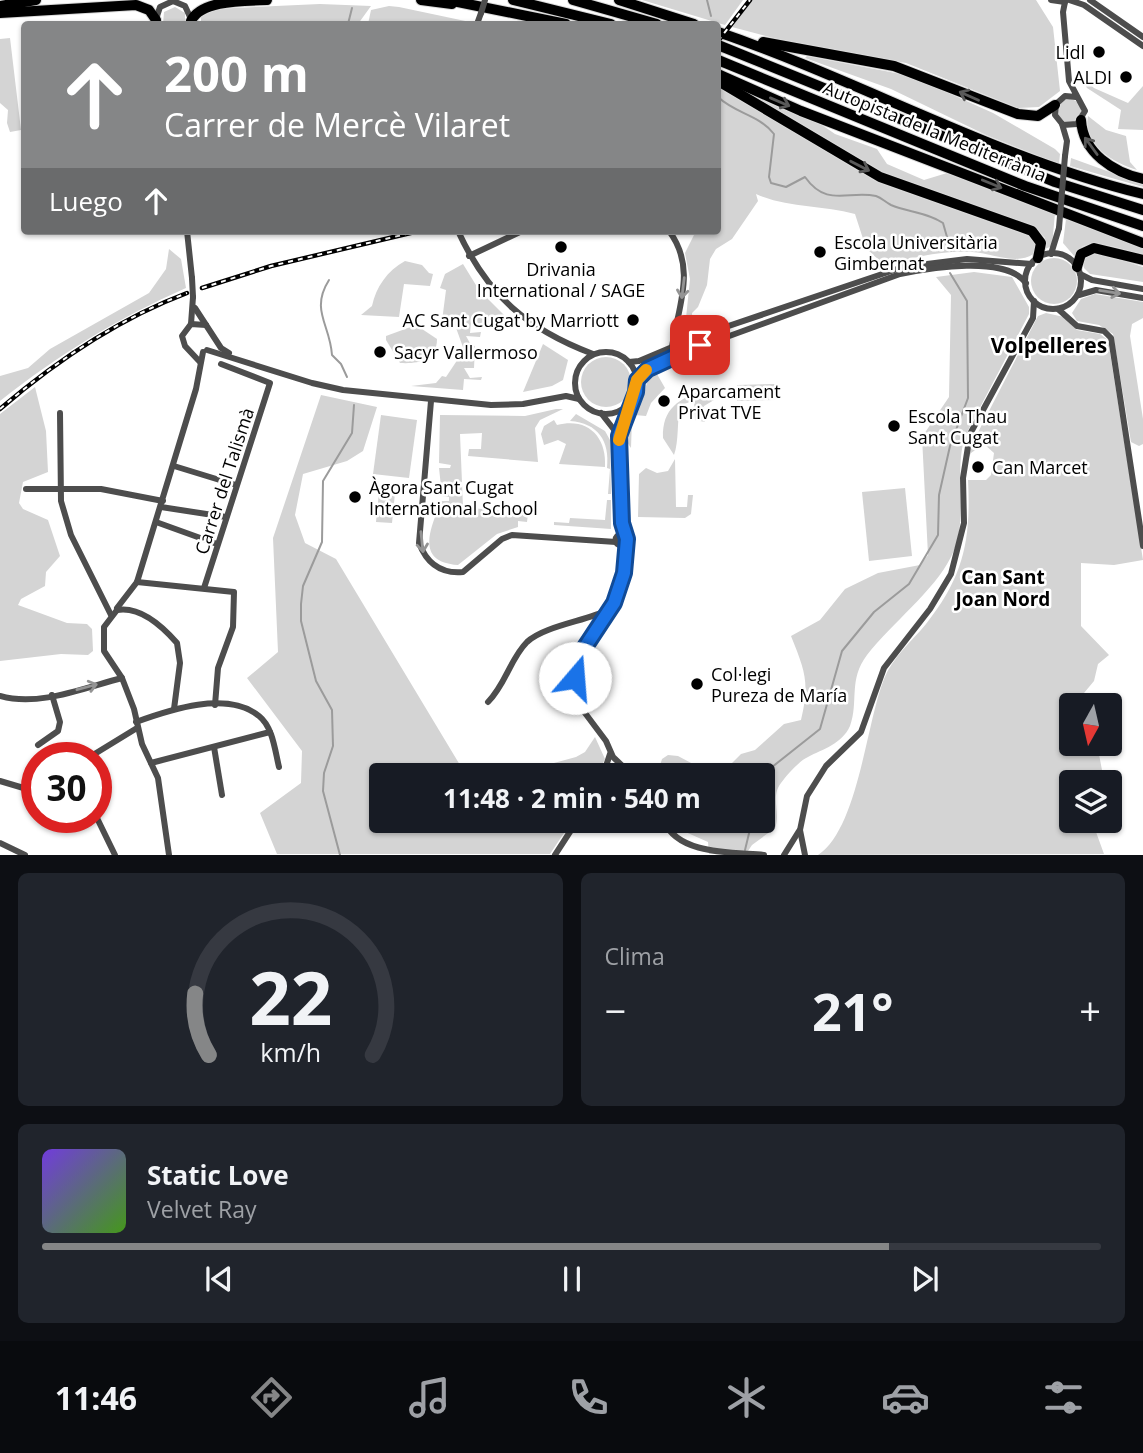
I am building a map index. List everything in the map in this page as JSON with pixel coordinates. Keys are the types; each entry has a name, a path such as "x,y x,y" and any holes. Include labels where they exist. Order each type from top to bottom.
{"highway":[{"path":"0,6 36,0"},
{"path":"191,21 196,11 207,4 267,0"},
{"path":"421,0 484,7"},
{"path":"448,0 552,21"},
{"path":"513,0 599,21"},
{"path":"573,0 646,21"},
{"path":"619,0 685,21"},
{"path":"0,13 136,5 149,10 155,21"},
{"path":"658,12 693,21"},
{"path":"721,31 779,46 894,66 1024,116 1042,114 1055,105"},
{"path":"721,31 1014,151 1143,194"},
{"name":"Autopista de la Mediterrània","path":"721,46 1081,192 1143,210"},
{"name":"Autopista de la Mediterrània","path":"721,61 1101,214 1143,228"},
{"path":"721,75 801,111 1143,243"},
{"path":"721,83 880,177 1030,230 1041,243 1035,261"},
{"path":"860,102 1143,200"},
{"path":"1078,122 1088,146 1111,166 1143,177"},
{"path":"1078,270 1081,254 1089,248 1115,251 1143,262"}],"street":[{"path":"1090,0 1099,2 1143,37"},
{"path":"156,21 162,3 174,1 187,7 190,21"},
{"path":"1051,254 1058,230 1067,141 1084,108 1069,81 1063,1 1084,5 1143,47"},
{"path":"1067,141 1062,124 1055,117 1055,105 1063,97 1069,81"},
{"path":"1063,97 1076,97"},
{"path":"1062,124 1078,122"},
{"path":"1058,230 1065,256 1078,270 1093,280 1143,289"},
{"path":"187,235 195,308 213,336 234,357"},
{"path":"460,235 479,272 511,309 575,349 593,354 612,352 629,362 637,380 636,392 629,404 619,436 624,573 610,610 579,660 575,688 581,705 618,763"},
{"path":"470,256 514,235"},
{"path":"671,235 681,253 685,277 672,347"},
{"path":"629,362 639,361 672,347 903,267 967,259 1035,261 1051,254 1065,256"},
{"path":"1026,283 1035,261"},
{"path":"637,380 648,369 700,345 900,274 940,267 975,266 1016,274 1026,283 1034,301 1033,318"},
{"path":"1034,301 1046,308 1058,309 1071,303 1081,286 1078,270"},
{"path":"1077,296 1101,290 1143,298"},
{"path":"1070,318 1071,303"},
{"path":"195,308 191,324 184,331 182,339 201,362"},
{"path":"804,852 800,830 801,812 814,782 826,766 862,732 884,668 930,609 951,573 964,523 963,478 970,434 1033,318 1046,308"},
{"path":"1058,309 1077,326 1104,331 1111,338 1143,545"},
{"path":"191,324 206,326"},
{"path":"169,855 158,778 136,725 121,678 104,651 104,627 137,582 174,466 196,390 201,362 213,336"},
{"path":"575,349 581,363"},
{"path":"192,352 205,351 234,357 312,383 431,401 507,405 560,396 579,399"},
{"path":"593,354 581,363 575,383 579,399 587,408 601,413 618,411 629,404"},
{"name":"Carrer del Talismà","path":"204,588 270,383 221,364"},
{"path":"560,396 575,383"},
{"path":"431,401 419,544 429,561 440,570 463,572 512,534 621,541"},
{"path":"60,413 59,488 71,535 90,578 114,610"},
{"path":"601,413 619,436"},
{"path":"174,466 236,485"},
{"path":"26,489 101,489 226,516"},
{"path":"156,522 217,544"},
{"path":"137,582 234,592 233,627 218,668 215,705"},
{"path":"114,610 125,609 150,619 177,643 180,663 174,709"},
{"path":"488,702 502,686 528,642 549,630 610,610"},
{"path":"588,619 598,627"},
{"path":"0,696 20,701 121,678"},
{"path":"42,742 58,731 60,722 52,695"},
{"path":"111,742 136,725 174,709 235,706 259,716 270,732 279,767"},
{"path":"151,763 270,732"},
{"path":"214,747 222,795"},
{"path":"609,763 610,752"},
{"path":"0,781 21,787"},
{"path":"786,851 800,830"},
{"path":"104,833 115,855"},
{"path":"555,855 569,833"},
{"path":"674,833 680,841 700,849 764,855"},
{"path":"0,843 24,855"},
{"path":"786,851 795,846 804,852"}],"shaded area":[{"path":"642,0 743,0 725,25 721,21 712,21"},
{"path":"752,0 1036,0 1053,27 1060,91 1039,107 1018,108 906,63 792,43 732,27"},
{"path":"320,4 371,6 360,21 201,21 201,15 213,9"},
{"path":"175,7 185,13 185,21 163,21 164,12"},
{"path":"399,7 465,21 369,21 371,10"},
{"path":"10,38 21,130 10,132 7,123 8,110 0,103 0,39"},
{"path":"807,56 911,76 993,113 1055,149 1060,154 1059,164 986,135 891,89 805,58"},
{"path":"1079,75 1094,88 1128,103 1143,86 1143,130 1118,129 1121,110 1087,88"},
{"path":"721,89 871,178 1028,232 1036,240 1036,252 1022,258 950,252 885,266 866,248 855,214 780,202 756,194 758,201 732,239 716,249 710,259 707,285 698,307 692,313 693,327 689,335 679,339 685,328 690,279 685,253 694,235 721,235"},
{"path":"748,94 822,125 835,134 877,149 887,164 924,180 947,173 1055,213 1052,246 1045,249 1045,238 1037,229 883,174"},
{"path":"1069,99 1077,103 1081,111 1077,119 1069,123 1061,119 1057,111 1061,103"},
{"path":"1088,116 1106,130 1126,136 1130,162 1137,170 1118,163 1101,151 1090,135"},
{"path":"1071,158 1143,184 1143,187 1070,166"},
{"path":"1066,219 1143,248 1143,256 1114,247 1091,245 1083,246 1075,257 1063,243"},
{"path":"169,249 181,259 186,288 89,338 0,401 0,376 28,368 50,349 149,293 166,269"},
{"path":"1097,252 1143,267 1143,282 1090,274 1084,268 1084,260 1089,253"},
{"path":"1054,258 1070,265 1077,281 1070,297 1054,304 1038,297 1031,281 1038,265"},
{"path":"405,261 422,265 433,274 430,286 404,284 399,317 361,315 372,306 379,286"},
{"path":"463,264 479,290 505,316 488,328 488,325 471,323 470,333 481,332 480,337 466,336 471,345 475,346 474,368 464,368 470,378 482,377 481,380 464,379 463,390 411,386 436,383 442,376 446,377 464,350 455,325 442,321 446,290 440,288 445,274"},
{"path":"974,272 1012,277 1029,307 1029,314 965,436 960,466 960,528 951,557 924,595 877,643 861,664 856,682 853,717 847,732 832,745 801,762 781,783 776,794 775,828 775,763 732,763 741,754 755,750 784,724 801,720 805,677 791,636 820,620 845,589 878,573 920,565 928,555 922,437 949,397 951,295 936,277"},
{"path":"1095,294 1143,302 1143,318 1132,324 1130,336 1143,419 1143,444 1139,446 1131,442 1113,334 1099,325 1077,321 1072,313 1081,299"},
{"path":"1046,313 1064,317 1077,330 1100,334 1108,340 1143,560 1114,565 1081,563 1081,626 1109,655 1098,664 1094,681 1084,693 1059,693 1059,756 1099,756 1102,770 1059,770 1059,833 1096,833 1104,854 818,855 832,842 852,800 884,679 897,657 939,606 957,573 966,539 968,480 986,480 991,475 994,453 984,444 971,453 967,461 972,444 1038,316"},
{"path":"416,325 437,339 434,352 425,360 400,363 386,336"},
{"path":"543,344 568,360 563,380 552,386 523,392"},
{"path":"685,356 695,357 657,374 665,388 651,403 646,416 635,415 632,419 631,448 626,429 642,400 649,377 658,368"},
{"path":"606,357 624,364 631,382 624,400 606,407 588,400 581,382 588,364"},
{"path":"775,384 775,400 737,401 737,385"},
{"path":"35,387 46,431 48,472 23,482 19,503 23,509 48,520 60,556 46,572 45,586 21,599 18,605 67,623 87,624 92,629 93,651 88,655 61,654 0,661 0,414"},
{"path":"704,390 710,392 714,400 704,406 705,422 695,420 694,401 680,405 674,455 663,438 665,419 680,401"},
{"path":"321,395 377,407 363,451 347,461 303,474 295,515 305,543 336,559 459,763 369,763 369,833 564,833 550,854 277,854 260,813 301,783 302,751 247,678 278,652 273,538"},
{"path":"563,409 540,420 535,428 538,462 468,456 469,449 481,449 482,433 460,434 463,507 528,514 527,522 518,521 518,527 497,534 458,565 435,558 429,542 430,532 441,501 449,501 449,497 442,496 439,468 450,468 451,465 439,463 440,415 525,416"},
{"path":"576,414 605,431 610,440 611,494 608,494 610,469 607,468 604,442 588,425 570,421"},
{"path":"381,415 417,420 409,478 373,474"},
{"path":"554,420 557,425 578,424 593,432 603,447 605,467 559,464 566,444 558,440 544,445 541,434 544,426"},
{"path":"675,459 676,507 687,507 688,495 693,495 691,514 685,518 638,517 639,474 646,468 657,473 668,471"},
{"path":"905,488 912,556 869,561 862,492"},
{"path":"379,492 395,493 392,523 376,522"},
{"path":"607,500 611,500 611,529 554,525 554,522 569,523 570,518 605,520"},
{"path":"595,737 605,759 603,763 554,763 576,757 585,752"},
{"path":"668,755 678,756 691,763 661,763"},
{"path":"688,833 768,833 752,845 746,854 709,854 708,842"}],"waterway":[{"path":"707,0 711,16"},
{"path":"349,21 352,8"},
{"path":"721,100 761,122 774,134 769,177 771,183 786,187 805,177 821,192 830,195 876,196 891,205 943,223 951,251"},
{"path":"775,765 820,729 842,651 874,612 909,584 938,535 939,495 950,446 968,398 967,301 950,273"},
{"path":"329,280 321,300 321,309 332,355 341,364 347,377"},
{"path":"340,855 323,791 324,773 333,746 332,710 316,681 301,621 301,604 303,586 322,542 323,481 352,433 354,405"},
{"path":"745,850 749,833"}],"railway":[{"path":"721,37 750,0"},
{"path":"202,288 271,266 402,235"},
{"path":"0,409 43,374 112,328 187,293"}],"slow traffic":[{"path":"619,440 623,419 636,392 637,380 646,370"}],"place":[{"name":"Lidl","path":"1099,52"},
{"name":"ALDI","path":"1126,77"},
{"name":"Drivania International / SAGE","path":"561,247"},
{"name":"Escola Universitària Gimbernat","path":"820,252"},
{"name":"AC Sant Cugat by Marriott","path":"633,320"},
{"name":"Sacyr Vallermoso","path":"380,352"},
{"name":"Aparcament Privat TVE","path":"664,401"},
{"name":"Escola Thau Sant Cugat","path":"894,426"},
{"name":"Can Marcet","path":"978,467"},
{"name":"Àgora Sant Cugat International School","path":"355,497"},
{"name":"Col·legi Pureza de María","path":"697,684"}],"district":[{"name":"Volpelleres","path":"1049,345"},
{"name":"Can Sant Joan Nord","path":"1003,588"}],"route":[{"path":"575,678 576,668 585,647 614,603 624,573 627,539 622,523 619,436 623,419 636,392 637,380 648,369 700,345"}]}
